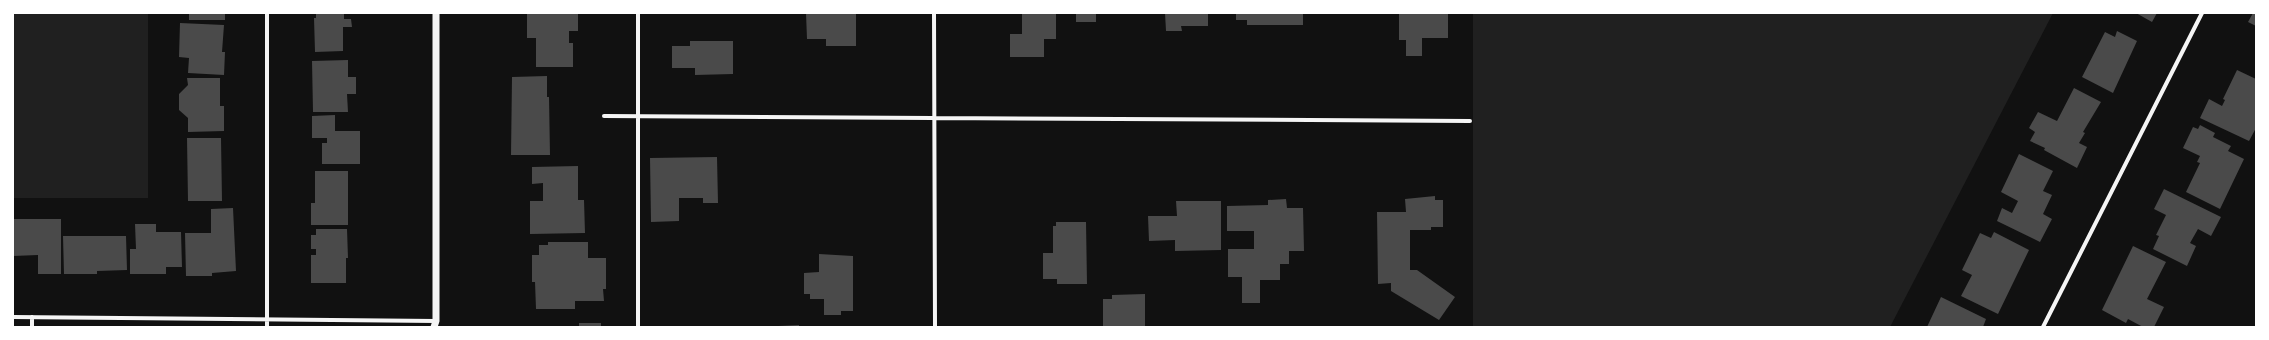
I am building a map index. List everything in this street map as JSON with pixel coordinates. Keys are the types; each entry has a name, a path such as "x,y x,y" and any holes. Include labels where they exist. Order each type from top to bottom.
{"street":[{"path":"267,13 267,327"},
{"path":"13,317 267,319 437,325 436,13"},
{"path":"638,13 638,327"},
{"path":"934,13 935,327"},
{"path":"2044,327 2202,13"},
{"path":"604,116 1470,121"},
{"path":"32,317 32,327"}],"shaded area":[{"path":"13,13 148,13 148,198 13,198"},
{"path":"1473,13 2053,13 1890,327 1473,327"}],"building":[{"path":"189,13 225,13 225,20 189,20"},
{"path":"316,13 344,13 344,19 351,19 352,27 343,27 343,51 315,52 314,18 316,18"},
{"path":"527,13 578,13 578,31 569,31 569,43 573,43 573,67 536,67 536,38 527,38"},
{"path":"806,13 856,13 856,46 826,46 826,39 807,39"},
{"path":"1022,13 1056,13 1056,39 1044,39 1044,57 1010,57 1010,34 1022,34"},
{"path":"1076,13 1096,13 1096,22 1076,22"},
{"path":"1165,13 1208,13 1208,26 1181,26 1182,31 1166,31"},
{"path":"1236,13 1303,13 1303,25 1247,25 1247,20 1236,20"},
{"path":"1399,13 1448,13 1448,38 1422,38 1422,56 1406,56 1406,40 1399,40"},
{"path":"2136,13 2157,13 2152,22"},
{"path":"2253,13 2256,13 2256,26 2248,22"},
{"path":"180,23 224,25 222,52 225,52 224,75 188,73 189,58 179,57"},
{"path":"2117,31 2137,41 2113,93 2082,77 2105,32 2115,37"},
{"path":"690,41 733,41 733,74 695,75 695,68 672,68 672,46 690,46"},
{"path":"348,60 348,77 356,77 356,94 347,94 348,112 313,112 312,61"},
{"path":"2237,70 2256,79 2256,128 2249,141 2200,118 2209,99 2222,106 2225,100 2223,99"},
{"path":"547,76 547,97 549,97 550,155 511,155 512,77"},
{"path":"187,78 220,78 220,106 224,106 224,131 188,132 188,118 179,110 179,94 188,85"},
{"path":"2074,88 2101,102 2083,132 2085,133 2079,143 2087,147 2077,168 2044,150 2045,148 2030,141 2035,132 2029,128 2038,112 2057,121"},
{"path":"335,115 335,131 360,131 360,164 322,164 322,143 327,143 327,138 312,138 312,116"},
{"path":"2200,125 2215,133 2213,137 2231,146 2228,151 2244,159 2220,209 2186,192 2200,163 2197,162 2200,156 2183,148 2193,127 2198,129"},
{"path":"187,138 221,138 222,201 188,201"},
{"path":"2019,154 2053,171 2043,191 2052,195 2043,214 2052,219 2040,242 1997,221 2002,208 2012,213 2018,201 2001,192"},
{"path":"717,157 718,203 703,203 703,198 679,198 679,221 651,222 650,158"},
{"path":"578,166 578,200 584,200 585,233 530,234 530,201 543,201 543,183 532,184 532,167"},
{"path":"315,171 348,171 348,225 311,225 311,203 315,203"},
{"path":"2164,189 2221,217 2211,236 2198,229 2190,243 2196,246 2187,266 2153,249 2159,236 2156,235 2166,215 2154,209"},
{"path":"1435,196 1435,200 1443,200 1443,227 1431,227 1431,230 1410,230 1410,270 1417,270 1455,297 1439,320 1391,291 1391,283 1378,284 1377,212 1406,212 1405,199"},
{"path":"1286,199 1287,208 1303,208 1304,251 1289,251 1289,264 1280,264 1280,280 1260,280 1260,303 1242,303 1242,277 1228,277 1228,249 1254,249 1254,231 1227,231 1227,206 1268,205 1268,200"},
{"path":"1176,201 1221,201 1221,250 1175,251 1175,240 1149,241 1148,216 1177,216"},
{"path":"233,208 236,271 212,273 212,276 186,276 185,233 211,233 211,209"},
{"path":"13,219 61,219 61,274 38,274 38,255 13,256"},
{"path":"1056,222 1086,222 1087,284 1057,284 1057,279 1043,279 1043,253 1053,253 1053,226 1056,226"},
{"path":"135,224 156,224 156,232 181,232 182,267 166,267 166,274 130,274 130,249 136,249"},
{"path":"316,229 347,229 348,258 346,258 346,283 311,283 311,255 316,255 316,249 311,249 311,235 316,235"},
{"path":"1994,232 2029,250 1998,314 1961,296 1972,275 1962,270 1980,233 1991,238"},
{"path":"63,236 126,236 127,270 97,271 97,274 64,274"},
{"path":"548,242 588,242 588,258 606,258 606,289 603,289 604,301 575,301 575,309 536,309 535,282 532,282 532,255 539,255 539,245 548,245"},
{"path":"2133,246 2166,262 2147,299 2164,307 2154,327 2143,327 2128,319 2126,323 2102,310"},
{"path":"819,254 853,256 853,311 841,311 841,315 824,315 824,299 810,299 810,294 804,294 804,273 819,272"},
{"path":"1145,294 1145,327 1103,327 1103,299 1112,299 1112,295"},
{"path":"1941,297 1986,319 1983,327 1927,327"},
{"path":"579,323 601,323 601,327 579,327"},
{"path":"799,325 799,327 778,327 778,326"}]}
